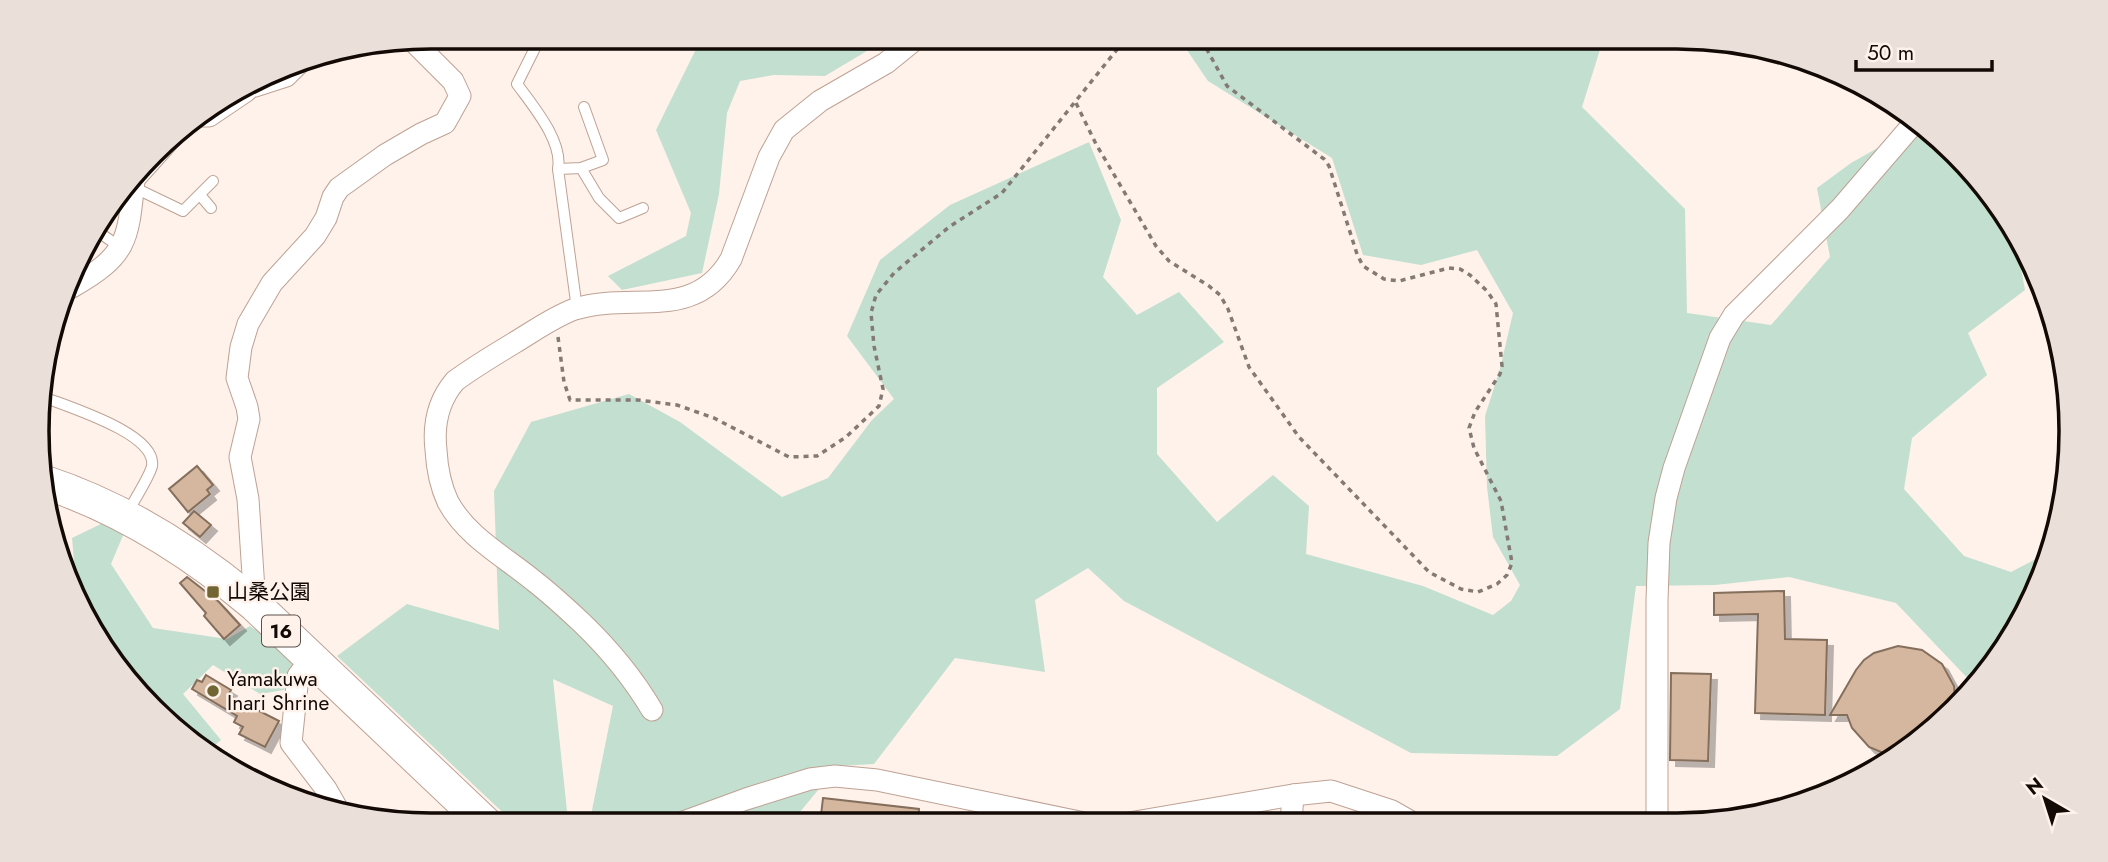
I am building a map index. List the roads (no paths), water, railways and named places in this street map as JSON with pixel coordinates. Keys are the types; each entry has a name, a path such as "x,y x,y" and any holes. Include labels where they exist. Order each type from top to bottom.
{"main road":[{"name":"16","path":"53,489 126,515 215,572 255,605 474,813"}],"street":[{"path":"255,605 248,499 240,457 249,419 237,378 241,347 248,324 263,295 315,236 339,188 385,155 445,123 460,96 453,81 421,49"},
{"path":"652,710 634,680 584,625 467,525 450,505 442,488 436,455 438,407 446,392 464,374 555,317 602,304 673,300 693,296 710,286 722,274 731,259 769,157 784,130 820,102 886,63 903,49"},
{"path":"1657,813 1659,543 1674,468 1720,338 1734,315 1840,209 1910,128"},
{"path":"79,283 95,274 116,255 129,229 133,192"},
{"path":"310,660 299,676 291,743 332,800"},
{"path":"711,813 797,783 835,776 877,780 1036,813"},
{"path":"1188,813 1331,791 1396,813"},
{"path":"1292,813 1293,795"}],"lane":[{"path":"534,49 517,84 543,119 560,158 558,169 577,309"},
{"path":"558,169 582,168 603,160 584,107"},
{"path":"582,168 599,198 619,218 643,208"},
{"path":"139,185 183,211 213,181"},
{"path":"200,195 211,208"},
{"path":"103,235 120,247"},
{"path":"51,400 115,425 138,440 150,453 152,467 126,515"}],"place":[{"name":"山桑公園","path":"213,592"},
{"name":"Yamakuwa Inari Shrine","path":"213,691"}]}
